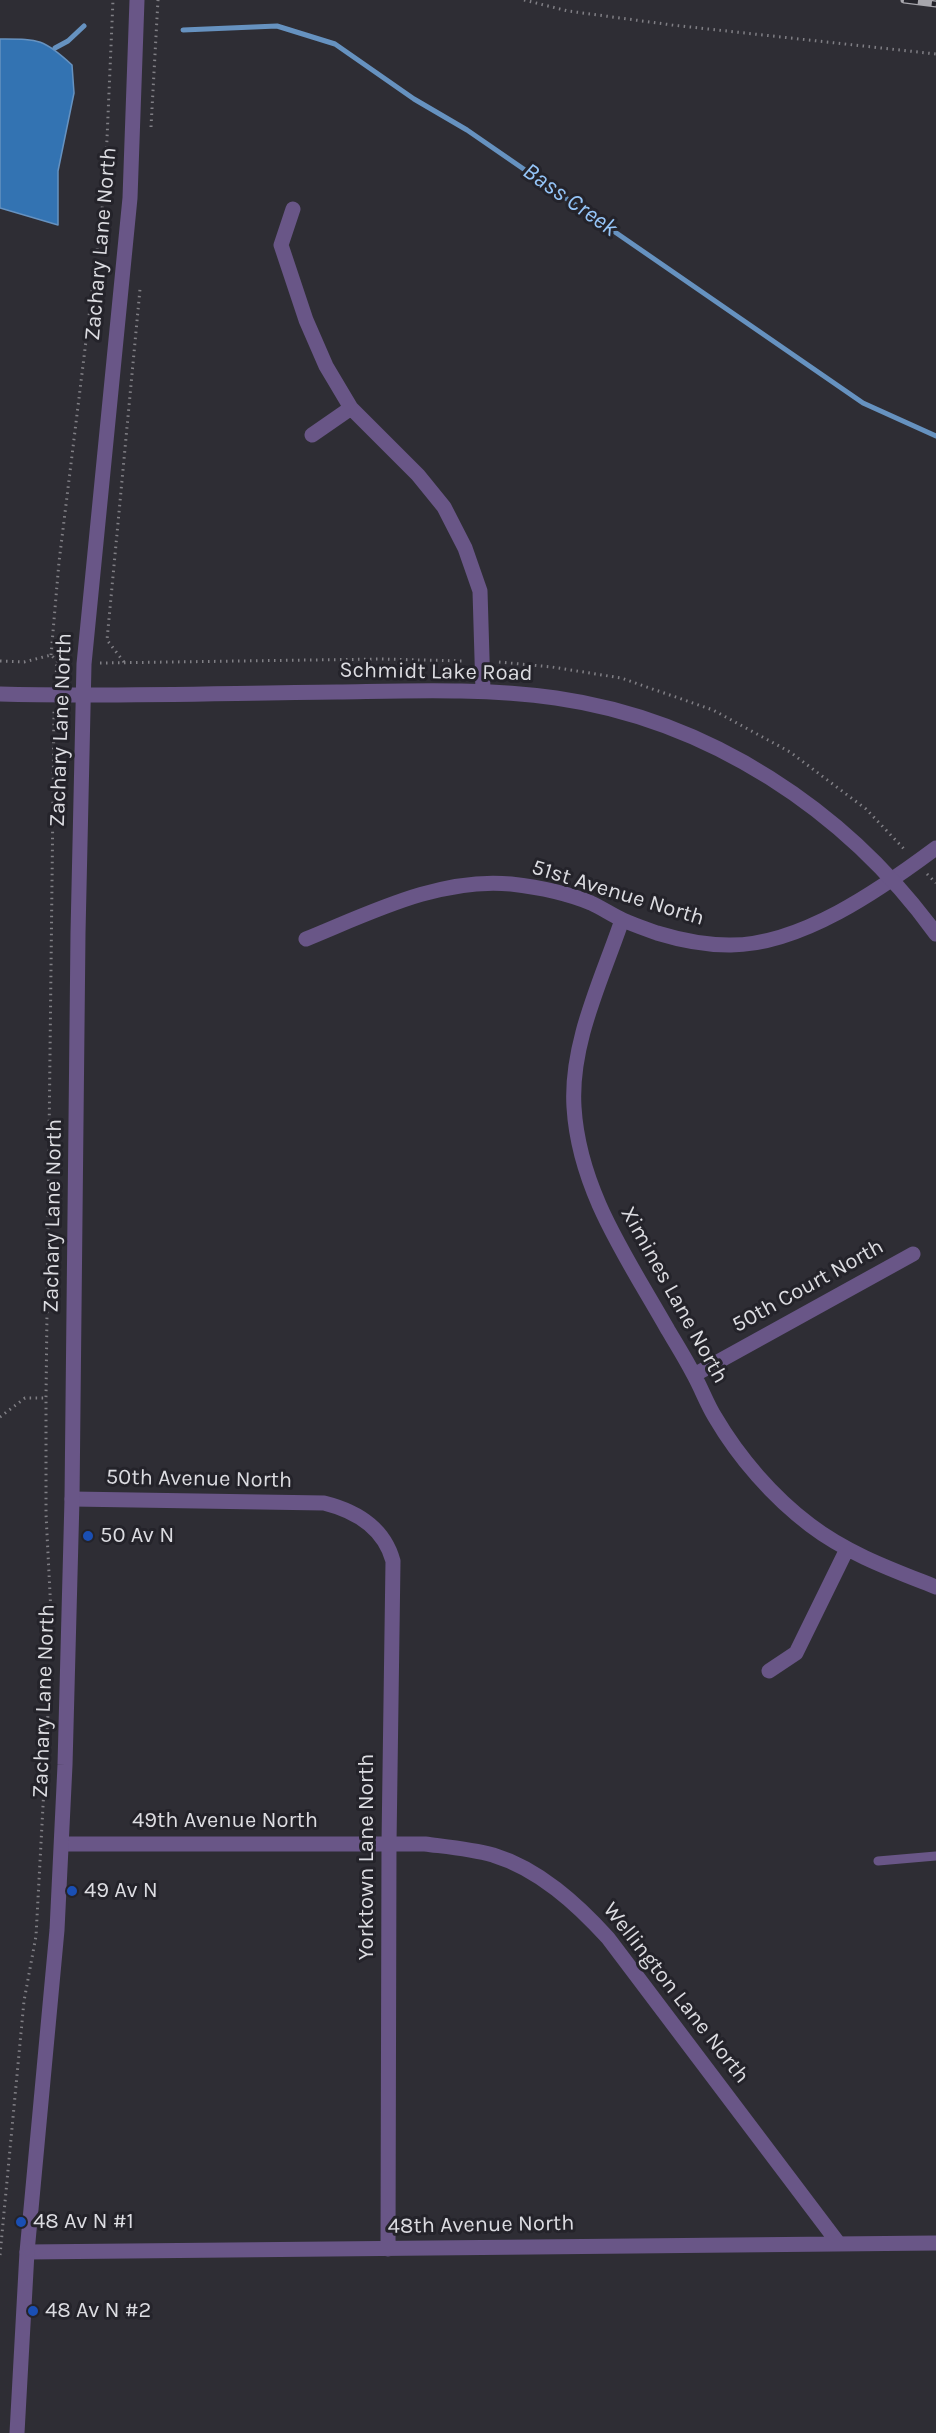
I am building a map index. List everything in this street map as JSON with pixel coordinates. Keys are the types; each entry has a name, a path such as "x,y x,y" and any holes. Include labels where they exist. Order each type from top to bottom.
{"street":[{"name":"Zachary Lane North","path":"17,2433 27,2252 57,1930 62,1844 72,1499 83,696 91,575 130,198 137,0"},
{"path":"293,209 281,245 306,320 326,366 351,408 418,475 444,507 465,548 480,591 483,691"},
{"path":"312,435 351,408"},
{"name":"Schmidt Lake Road","path":"0,694 83,696 483,691 557,698 626,713 693,736 756,768 814,807 866,851 914,904 936,934"},
{"name":"51st Avenue North","path":"306,939 393,904 433,892 472,885 510,884 555,892 591,903 622,920 692,942 730,945 758,941 803,929 892,880 936,848"},
{"name":"Ximines Lane North","path":"622,920 585,1028 576,1066 573,1105 578,1145 589,1183 605,1218 694,1375 715,1417 742,1457 774,1493 810,1525 847,1549 936,1587"},
{"name":"50th Court North","path":"694,1375 913,1254"},
{"name":"50th Avenue North","path":"72,1499 324,1503"},
{"name":"Yorktown Lane North","path":"324,1503 346,1509 365,1520 390,1550 393,1561 389,1843 388,2249"},
{"path":"769,1671 796,1653 847,1549"},
{"name":"49th Avenue North","path":"62,1844 389,1843"},
{"name":"Wellington Lane North","path":"389,1843 460,1848 495,1856 528,1871 584,1911 608,1938 839,2244"},
{"name":"48th Avenue North","path":"27,2252 936,2243"}],"lane":[{"path":"878,1861 936,1856"}],"path":[{"path":"51,655 59,562 105,185 113,0"},
{"path":"151,130 158,0"},
{"path":"524,0 568,11 672,25 936,54"},
{"path":"124,662 107,640 140,282"},
{"path":"51,1620 46,1514 46,1398 54,696 57,661"},
{"path":"0,1417 25,1398 46,1398"},
{"path":"0,2255 24,2001 36,1936 48,1711"},
{"path":"0,2193 5,2196"}],"water":[{"path":"0,39 39,42 54,50 72,65 74,93 58,171 58,225 0,208"}],"waterway":[{"name":"Bass Creek","path":"55,48 68,41 84,26"},
{"name":"Bass Creek","path":"183,30 277,26 335,44 414,99 467,130 863,403 936,436"}],"railway":[{"path":"904,0 936,4"}],"place":[{"name":"50 Av N","path":"88,1536"},
{"name":"49 Av N","path":"72,1891"},
{"name":"48 Av N #1","path":"21,2222"},
{"name":"48 Av N #2","path":"33,2311"}]}
